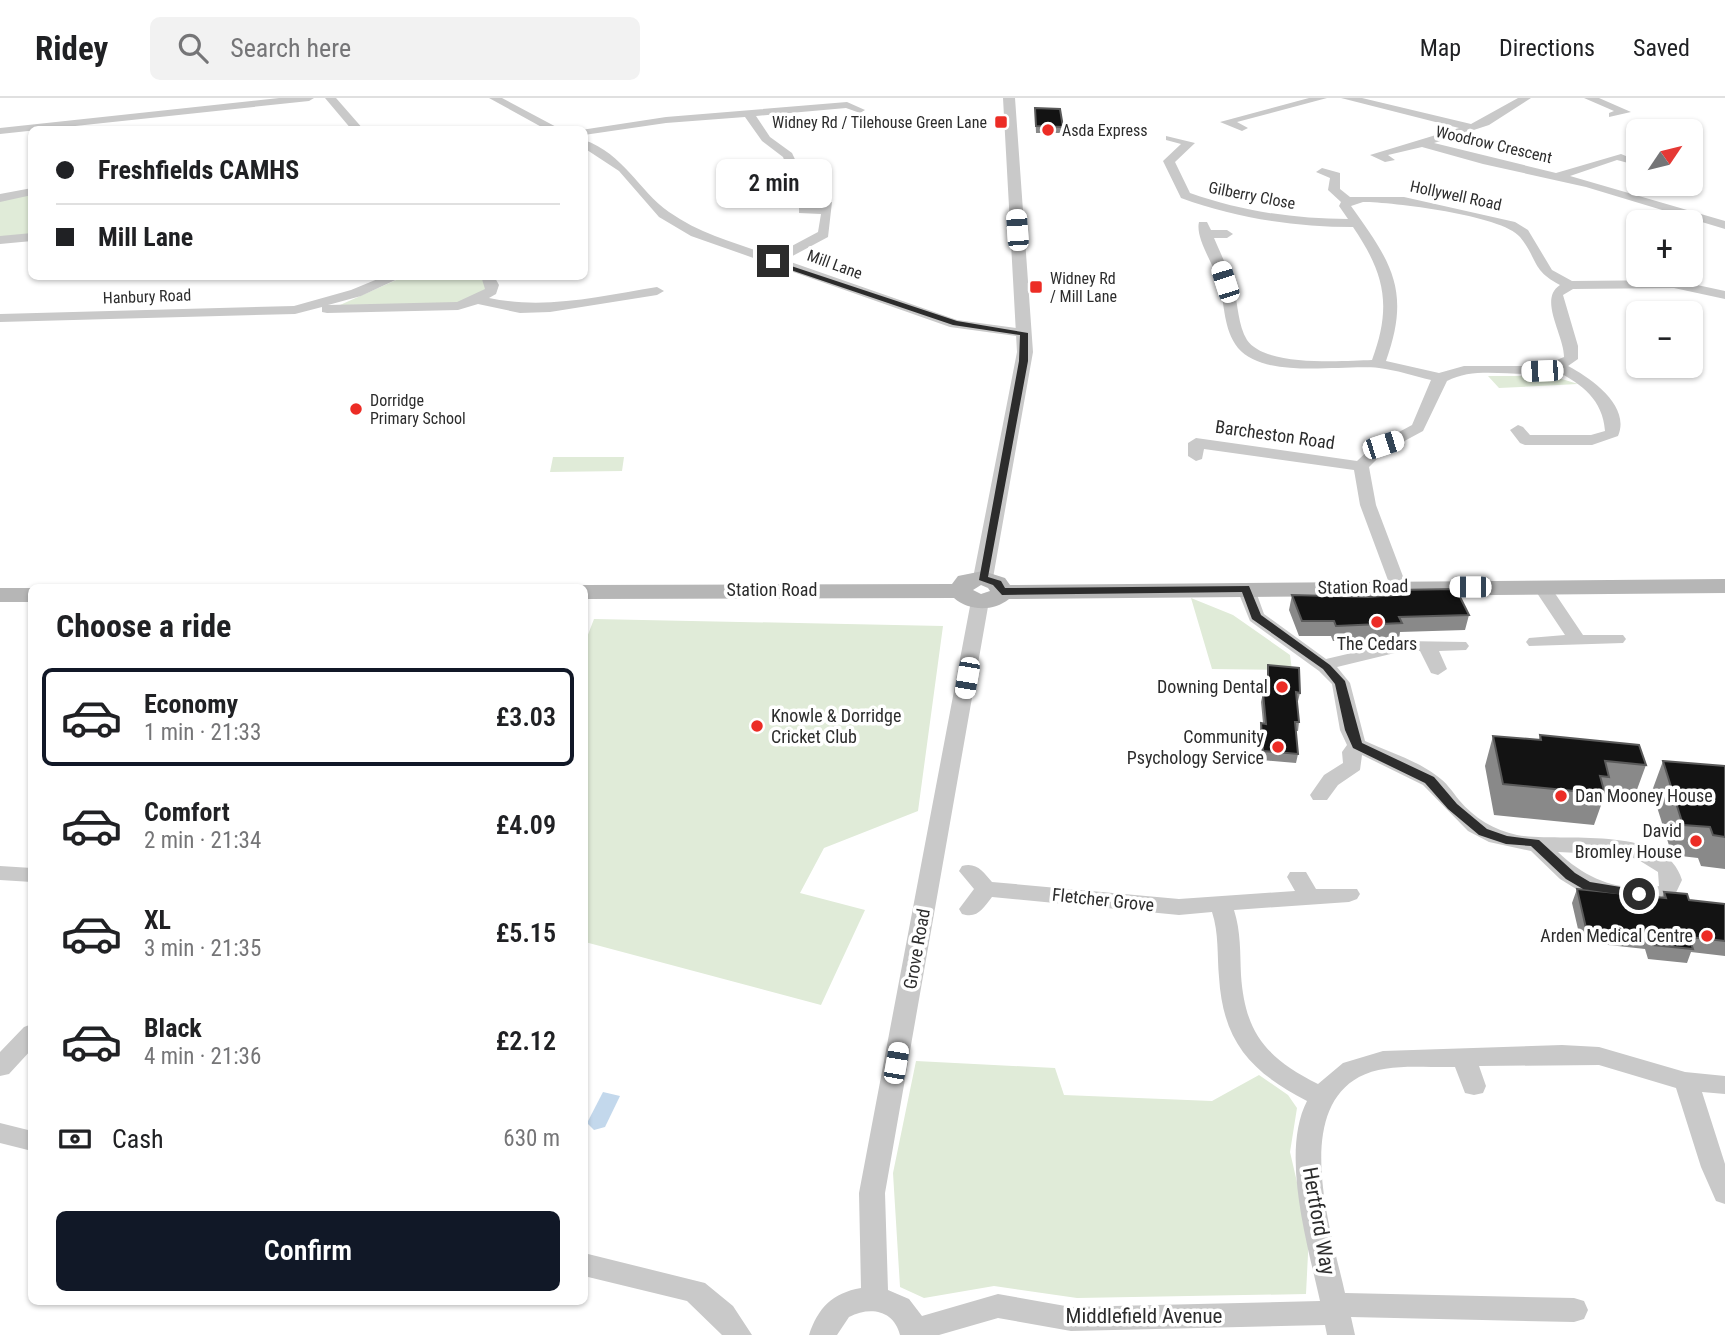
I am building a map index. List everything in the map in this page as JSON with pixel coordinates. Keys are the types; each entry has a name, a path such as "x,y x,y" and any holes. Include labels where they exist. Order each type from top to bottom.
{"main road":[{"name":"Station Road","path":"588,592 1725,586"},
{"path":"0,596 28,595"}],"street":[{"path":"50,126 309,98"},
{"path":"330,98 355,126"},
{"path":"494,98 549,126"},
{"path":"981,590 1022,372 1024,333 1009,98"},
{"path":"1242,128 1226,122 1322,98"},
{"path":"1346,98 1420,113 1470,127"},
{"name":"Woodrow Crescent","path":"1389,160 1376,155 1422,143 1500,116 1526,98"},
{"path":"1589,98 1626,111 1613,115"},
{"path":"588,131 666,121 861,104"},
{"path":"750,114 766,139 788,155 794,170"},
{"path":"0,131 28,128"},
{"name":"Gilberry Close","path":"1170,138 1189,143 1169,162 1185,195 1206,203 1318,223 1357,223"},
{"name":"Woodrow Crescent","path":"1422,143 1483,160 1559,176 1725,225"},
{"name":"Mill Lane","path":"588,146 623,169 663,214 677,224 773,261 956,324 1024,333"},
{"name":"Woodrow Crescent","path":"1559,176 1617,156 1626,159"},
{"path":"1322,172 1336,176 1334,190 1348,201 1345,205 1376,255 1390,292 1392,317 1378,364"},
{"path":"0,198 28,192"},
{"name":"Hollywell Road","path":"1348,201 1365,198 1402,201 1511,225 1524,233 1548,273 1570,285"},
{"path":"773,261 824,234 827,207 803,210"},
{"path":"1227,234 1204,229 1230,297 1230,321 1246,348 1255,354 1282,360 1317,364 1378,364 1440,378 1467,370 1535,372 1559,367 1571,359 1572,353 1557,293 1570,285 1674,284 1725,295"},
{"path":"0,240 28,237"},
{"name":"Hanbury Road","path":"295,310 356,293 388,280"},
{"path":"478,300 491,291 489,280"},
{"path":"478,300 520,309 551,308 657,291"},
{"name":"Hanbury Road","path":"0,318 458,306 478,300"},
{"path":"1518,430 1525,440 1592,440 1613,433 1610,417 1597,391 1589,383 1559,367"},
{"path":"1398,587 1368,505 1361,467 1383,445 1409,436 1420,426 1433,386 1440,378"},
{"name":"Barcheston Road","path":"1196,456 1196,443 1361,467"},
{"path":"1542,587 1577,640"},
{"path":"1246,589 1256,617 1323,665 1341,683 1350,730 1357,745 1429,780 1452,807 1483,832 1506,840 1535,842 1636,851 1656,859 1668,869 1673,877 1672,887 1665,894 1639,894 1587,886 1571,876 1535,842"},
{"name":"Grove Road","path":"875,1298 872,1193 981,590"},
{"path":"1535,642 1617,639"},
{"path":"1427,646 1438,669"},
{"path":"1323,665 1377,651 1460,646"},
{"path":"1320,795 1331,780 1353,766 1352,752 1357,745"},
{"path":"970,871 986,889 970,909"},
{"path":"0,873 28,874"},
{"path":"1298,877 1310,896"},
{"name":"Fletcher Grove","path":"986,889 1179,907 1221,906 1349,894"},
{"path":"1221,906 1228,924 1231,986 1239,1027 1255,1057 1293,1083 1322,1097"},
{"path":"0,1067 28,1037"},
{"name":"Hertford Way","path":"1337,1318 1307,1172 1310,1123 1322,1097 1337,1078 1359,1064 1418,1057 1562,1054 1599,1056 1685,1081 1725,1085"},
{"path":"1464,1058 1474,1086"},
{"path":"1685,1081 1704,1128 1716,1179 1725,1193"},
{"path":"0,1133 28,1139"},
{"path":"588,1265 695,1291 723,1315 738,1335"},
{"path":"823,1335 834,1312 856,1299 875,1298 897,1306 908,1318 914,1332"},
{"name":"Middlefield Avenue","path":"914,1332 998,1306 1071,1319 1337,1318 1574,1310"}],"green space":[{"path":"28,194 28,235 0,238 0,200"},
{"path":"396,280 483,280 488,290 459,304 340,305"},
{"path":"1488,376 1552,376 1578,384 1499,388"},
{"path":"553,457 624,457 622,471 550,472"},
{"path":"1191,598 1233,615 1290,655 1292,670 1212,669"},
{"name":"Knowle & Dorridge Cricket Club","path":"594,619 943,626 918,811 824,848 800,893 865,910 821,1005 588,943 588,635"},
{"path":"916,1061 1055,1068 1064,1095 1212,1101 1259,1075 1288,1095 1297,1108 1290,1152 1309,1234 1306,1294 1077,1298 994,1286 924,1298 900,1287 893,1173"}],"water":[{"path":"603,1092 620,1096 605,1127 594,1130 588,1121"}],"building":[{"path":"1035,108 1060,109 1063,127 1036,126"},
{"path":"1456,589 1469,615 1399,617 1402,623 1336,626 1334,621 1302,621 1292,595 1368,597 1396,595 1394,590"},
{"path":"1268,665 1299,668 1300,693 1296,692 1299,722 1295,722 1298,754 1263,751 1261,723 1266,724 1263,693 1268,694"},
{"path":"1540,735 1639,745 1646,765 1605,761 1609,777 1600,776 1605,794 1503,784 1493,736 1541,740"},
{"path":"1663,761 1725,766 1725,837 1713,835 1710,827 1683,825"},
{"path":"1577,889 1666,898 1664,892 1687,894 1689,900 1725,904 1725,941 1689,937 1693,949 1653,945 1650,934 1586,928"}],"place":[{"name":"Widney Rd / Tilehouse Green Lane","path":"1001,122"},
{"name":"Asda Express","path":"1048,130"},
{"name":"Widney Rd / Mill Lane","path":"1036,287"},
{"name":"Dorridge Primary School","path":"356,409"},
{"name":"The Cedars","path":"1377,622"},
{"name":"Downing Dental","path":"1282,687"},
{"name":"Knowle & Dorridge Cricket Club","path":"757,726"},
{"name":"Community Psychology Service","path":"1278,747"},
{"name":"Dan Mooney House","path":"1561,796"},
{"name":"David Bromley House","path":"1696,841"},
{"name":"Arden Medical Centre","path":"1707,936"}],"route":[{"path":"773,261 956,324 1024,333 1025,352 983,578 997,583 1002,592 1246,589 1256,617 1326,667 1341,683 1350,730 1357,745 1429,780 1441,790 1452,807 1483,832 1506,840 1535,842 1571,876 1587,886 1639,894"}]}
